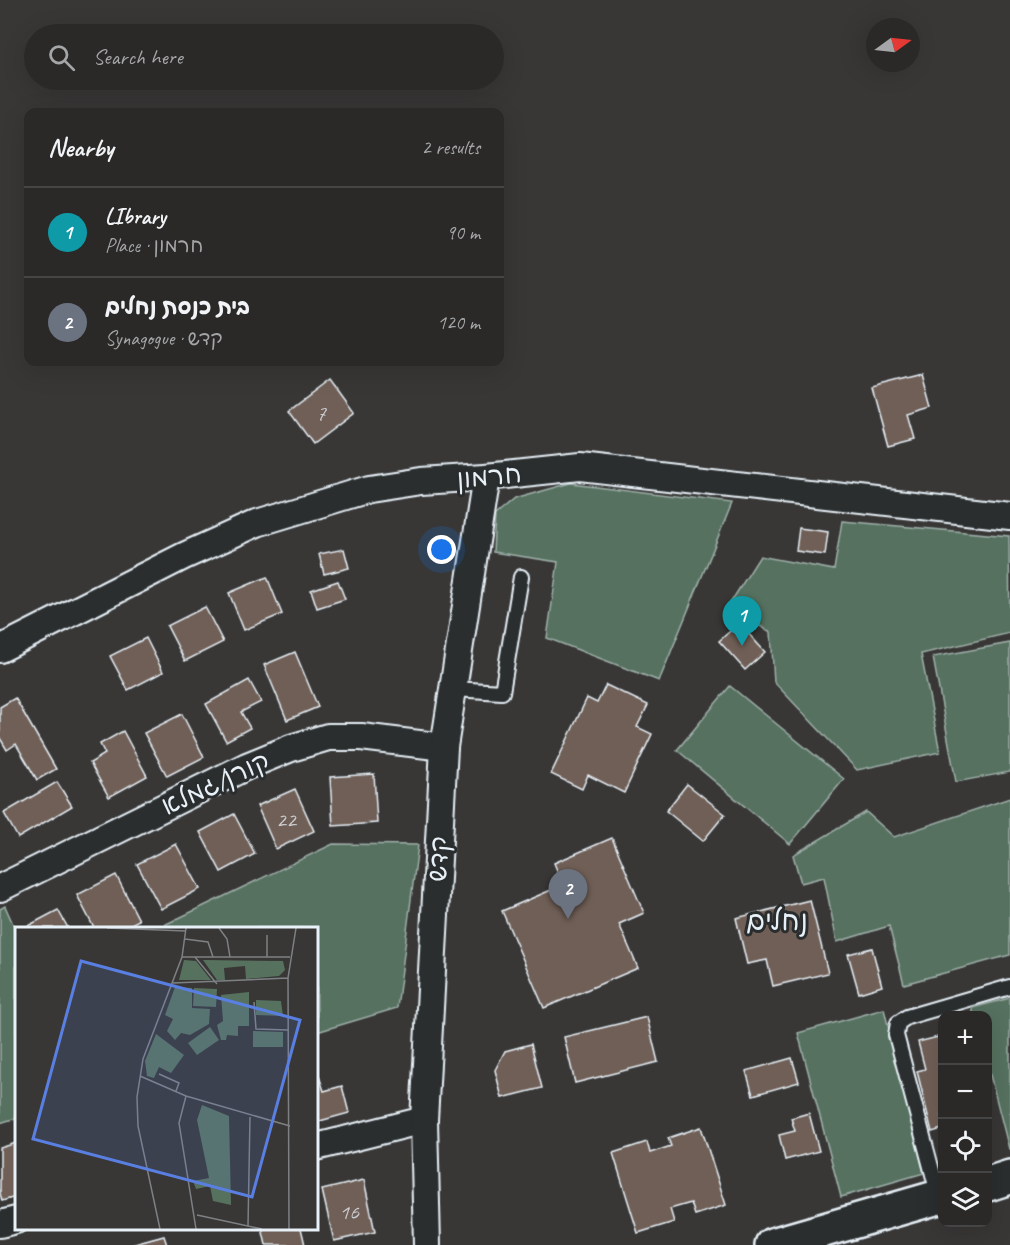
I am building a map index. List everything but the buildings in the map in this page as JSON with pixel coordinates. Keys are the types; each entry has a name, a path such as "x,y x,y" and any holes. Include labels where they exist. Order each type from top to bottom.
{"street":[{"name":"חרמון","path":"0,649 202,547 257,523 369,489 421,481 580,467 1010,516"},
{"name":"קדש","path":"427,1245 424,1120 444,747 486,477"},
{"name":"קורן/גמלא","path":"0,888 247,766 291,748 328,737 361,737 444,747"},
{"path":"318,1146 424,1120"},
{"path":"992,1182 1010,1177"},
{"path":"772,1245 938,1198"},
{"path":"0,1224 15,1220"}],"lane":[{"path":"454,689 502,692 520,577"},
{"path":"938,1186 896,1035 898,1023 907,1017 1010,987"}],"green space":[{"path":"571,483 732,503 659,681 547,638 558,562 493,552 495,515 514,499"},
{"path":"842,521 1009,536 1010,633 921,654 940,752 857,770 774,682 771,632 727,608 760,556 834,570"},
{"path":"1010,643 1010,772 956,782 933,657"},
{"path":"730,686 844,779 790,844 677,750"},
{"path":"1010,798 1010,955 904,984 889,926 837,942 824,877 801,883 793,855 866,812 894,837"},
{"path":"333,844 418,845 397,1008 318,1032 318,927 160,927"},
{"path":"5,906 15,929 15,1118 0,1123 0,909"},
{"path":"1010,998 1010,1149 992,1083 992,1011 973,1011 972,1008"},
{"path":"884,1009 924,1173 841,1197 798,1033"}],"place":[{"name":"LIbrary","path":"742,646"},
{"name":"בית כנסת נחלים","path":"568,919"}],"district":[{"name":"נחלים","path":"777,920"}]}
